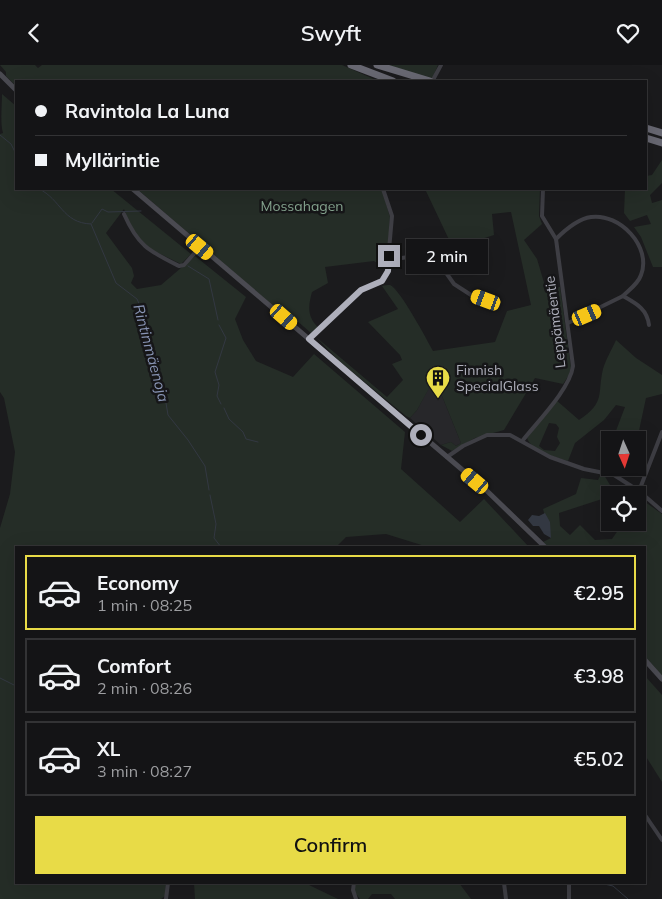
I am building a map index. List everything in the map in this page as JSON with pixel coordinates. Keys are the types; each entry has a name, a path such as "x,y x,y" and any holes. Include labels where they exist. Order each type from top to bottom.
{"highway":[{"path":"351,65 390,80"},
{"path":"377,65 432,80"},
{"path":"647,128 662,133"},
{"path":"647,138 662,143"}],"main road":[{"path":"0,74 14,88"},
{"path":"0,78 14,88"},
{"path":"134,190 486,490 544,546"},
{"path":"646,661 662,679"}],"street":[{"path":"432,80 441,65"},
{"path":"309,339 361,290 382,281 388,271 392,216 383,190"},
{"name":"Leppämäentie","path":"523,440 572,373 573,358 556,239 542,216 543,190"},
{"path":"124,214 131,229 146,249 179,267 184,265 200,247"},
{"path":"556,239 568,227 592,217 604,218 626,227 636,240 643,261 643,269 636,283 623,296 568,323"},
{"path":"388,260 422,255 435,257 454,284 471,295 486,300"},
{"path":"623,296 647,313 649,325"},
{"path":"641,486 662,431"},
{"path":"447,457 463,446 488,435 504,434 523,440 550,457 584,469 614,475 631,486"},
{"path":"646,497 662,511"},
{"path":"646,816 662,840"},
{"path":"166,899 168,884"},
{"path":"354,884 352,890 356,899"},
{"path":"504,884 506,899"},
{"path":"569,884 569,899"}],"shaded area":[{"path":"436,381 461,443 456,446 451,442 441,445 410,418 417,410 432,382"},
{"path":"545,513 550,522 551,538 544,534 539,526 533,526 528,520 532,515 539,516"}],"green space":[{"path":"0,65 35,65 38,68 42,65 342,65 376,80 15,80 15,85 6,76 6,72"},
{"path":"387,65 438,65 432,79"},
{"path":"2,94 15,105 15,190 112,190 191,254 181,264 146,247 131,227 124,209 106,233 132,268 134,276 131,283 137,289 161,285 195,256 246,297 235,319 243,340 256,361 293,377 314,354 405,432 401,469 460,522 484,499 528,546 425,546 386,534 346,537 337,546 15,546 15,884 166,884 165,896 161,899 0,899 0,528 10,494 15,452 4,398 0,392 0,134 3,133 1,119"},
{"path":"662,160 662,183 650,195 652,203 662,200 662,267 653,267 641,237 634,227 651,224 647,215 630,221 624,213 625,190 647,190 647,176 652,175"},
{"name":"Mossahagen","path":"138,190 382,190 390,217 387,267 383,267 374,261 325,267 328,283 312,292 309,307 310,316 319,328 311,333 280,306 276,308"},
{"path":"425,190 540,190 539,216 542,224 524,240 537,259 545,286 560,287 571,367 569,375 563,384 535,378 504,430 475,438 452,451 441,445 451,442 456,446 461,443 436,381 432,383 417,410 410,418 339,361 316,337 387,397 403,380 392,364 402,360 400,355 368,322 398,309 382,286 390,285 400,295 433,351 495,342 507,311 531,305 511,212 492,214 494,235 453,248"},
{"path":"616,340 636,358 662,375 662,394 646,398 639,431 616,431 625,407 616,405 604,420 575,443 568,461 533,447 527,438 556,400 579,420 593,408 599,397 601,378 607,358","holes":["549,423 556,424 559,428 557,437 560,443 555,451 544,450 539,446"]},
{"path":"600,476 605,476 610,485 601,486 601,499 559,513 560,526 570,535 580,525 595,540 612,539 618,531 646,531 646,503 662,514 662,676 646,657 646,546 547,546 543,542 551,538 543,509 576,494 581,478 598,480"},
{"path":"646,677 662,695 662,782 646,757"},
{"path":"194,884 310,884 338,899 195,899"},
{"path":"356,884 460,884 471,899 395,899 391,894 372,894 368,899 360,899 354,891"}],"waterway":[{"name":"Rintinmäenoja","path":"0,135 11,144 15,152"},
{"name":"Rintinmäenoja","path":"41,190 74,220 91,224"},
{"path":"92,223 102,209 108,212 141,211"},
{"name":"Rintinmäenoja","path":"91,224 116,283 137,299 141,308 141,320 151,340 151,353 157,378 165,397 168,415 188,440 205,466 209,490"},
{"path":"188,266 209,279 218,320"},
{"path":"219,325 226,338 215,372 219,385 217,396 221,404"},
{"path":"224,408 229,419 243,432 246,439 258,442"},
{"name":"Rintinmäenoja","path":"210,495 216,524 214,538 220,546"},
{"path":"0,678 15,686"},
{"path":"604,884 613,886 628,899"}],"place":[{"name":"Finnish SpecialGlass","path":"438,399"}],"route":[{"path":"389,256 388,271 382,281 357,293 309,339 421,435"}]}
